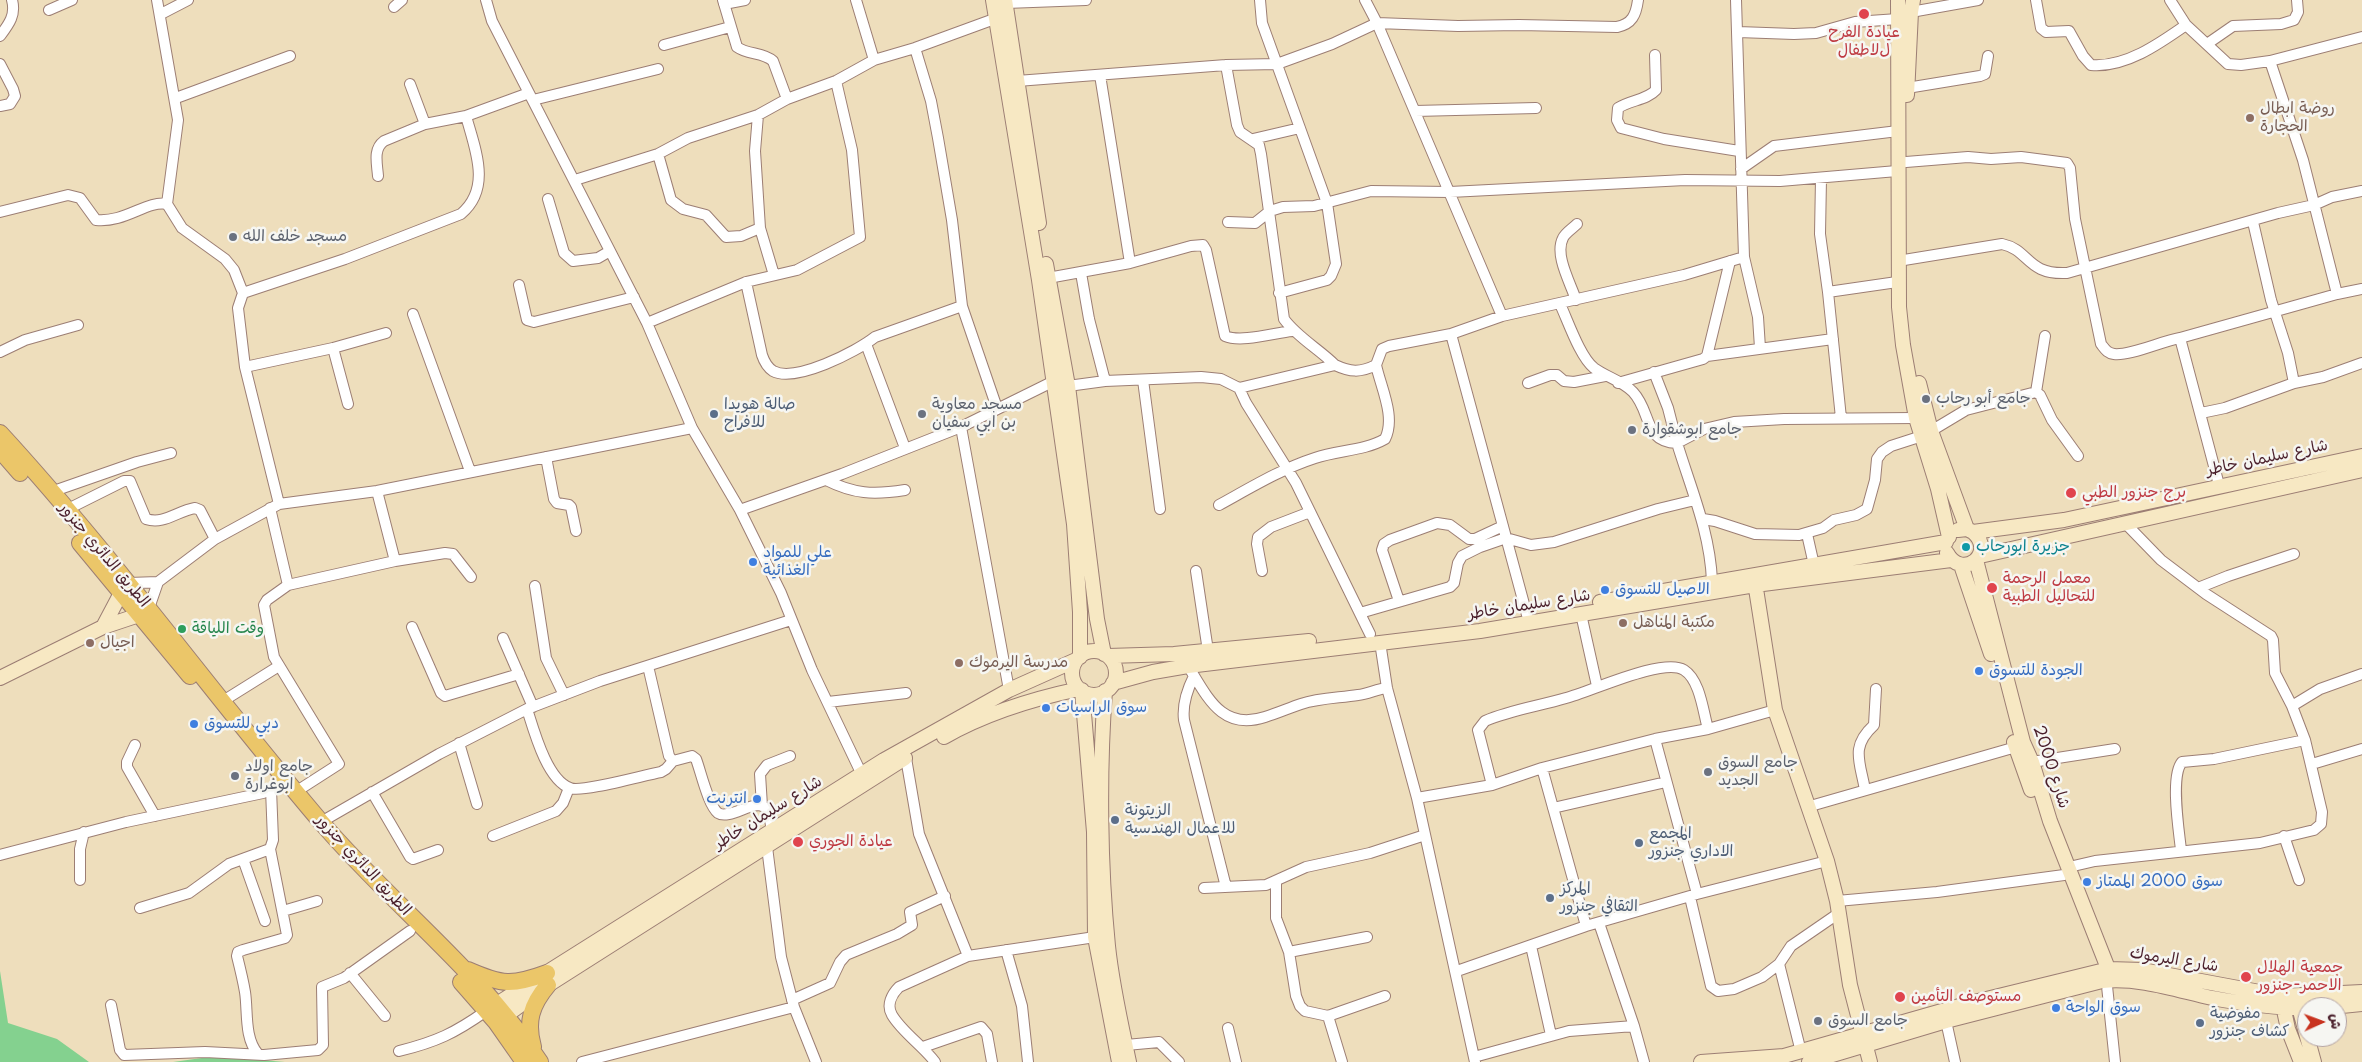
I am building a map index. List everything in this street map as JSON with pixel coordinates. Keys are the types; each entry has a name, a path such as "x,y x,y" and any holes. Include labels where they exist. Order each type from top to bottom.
{"main road":[{"path":"1898,0 1898,131 1902,166 1906,306 1921,392 1926,434 1948,539 1946,548 1956,562 1991,654 2016,747 2067,871"},
{"path":"1001,1 997,18 1039,280 1052,382 1074,524 1080,612 1078,658 1072,672 1081,690 1094,832 1095,937 1103,987 1119,1062"},
{"path":"1001,1 1017,81 1048,278 1068,386 1097,619 1106,655"},
{"path":"1912,6 1897,282 1903,345 1916,418 1926,434 1970,530 1981,542 1978,558 1972,563 1956,562"},
{"name":"الطريق الدائري جنزور","path":"0,433 66,510 82,537"},
{"name":"الطريق الدائري جنزور","path":"0,450 82,537 125,588 275,787 364,884 496,1014"},
{"name":"شارع سليمان خاطر","path":"1970,530 2064,520 2362,456"},
{"name":"شارع سليمان خاطر","path":"1978,558 2362,470"},
{"path":"1948,539 1954,532 1970,530"},
{"name":"شارع سليمان خاطر","path":"1106,655 1208,651 1480,631 1581,614 1755,580 1814,565 1948,539"},
{"name":"شارع 2000","path":"1978,558 2023,742 2032,762 2067,871 2106,977"},
{"name":"شارع سليمان خاطر","path":"1109,687 1153,672 1191,671 1375,638 1527,615 1712,581 1755,580 1956,562"},
{"path":"1755,580 1775,710 1827,861 1838,907 1850,985 1870,1062"},
{"path":"103,627 125,588"},
{"path":"0,678 103,627 144,612"},
{"name":"الطريق الدائري جنزور","path":"144,612 224,701 321,822 361,866 462,967 496,1014 533,1059"},
{"path":"1078,658 1094,650 1106,655 1115,665 1116,671 1109,687 1102,817 1108,946 1117,1009 1130,1062"},
{"name":"شارع سليمان خاطر","path":"496,1014 772,832 864,779 1009,690 1078,658"},
{"path":"1081,690 1092,694 1109,687"},
{"name":"شارع سليمان خاطر","path":"548,979 767,847 864,779 954,731 1012,706 1033,699 1081,690"},
{"path":"462,967 495,982 504,983 548,979"},
{"path":"1864,1040 1970,1003 2106,977"},
{"path":"1701,1062 1805,1057 2106,977"},
{"name":"شارع اليرموك","path":"2106,977 2140,982 2233,1002 2297,1003"},
{"path":"533,1059 529,1033 530,1018 537,999 548,979"},
{"name":"شارع اليرموك","path":"2334,997 2362,992"},
{"path":"2282,1002 2288,1030 2301,1062"},
{"path":"2347,1006 2362,1004"},
{"path":"2312,1047 2314,1062"}],"street":[{"path":"0,36 14,13 12,0"},
{"path":"49,10 72,0"},
{"path":"157,0 176,98 178,120 167,204 182,228 225,259 234,270 243,293 238,308 245,367 274,506 288,585"},
{"path":"161,14 188,0"},
{"path":"486,0 492,21 647,323 692,428 740,510 781,593 791,620 864,779"},
{"path":"746,0 723,2 737,47 741,50 774,60 787,99"},
{"path":"856,0 874,60"},
{"path":"1001,1 1086,0"},
{"path":"1260,0 1262,23 1327,203 1336,264 1331,276 1319,283 1279,293"},
{"path":"1365,0 1377,23 1502,316"},
{"path":"1017,81 1226,65 1277,64 1332,44 1377,23 1458,26 1617,27 1627,25 1633,19 1638,0"},
{"path":"1736,0 1739,151 1744,257 1758,317 1760,348"},
{"path":"1912,6 1978,0"},
{"path":"2036,0 2041,28 2046,32 2069,31 2087,62 2091,65 2116,62 2136,56 2186,25"},
{"path":"2170,0 2186,25 2228,64 2241,65 2270,62 2362,37"},
{"path":"2208,44 2233,26 2281,24 2294,20 2298,12 2296,0"},
{"path":"575,180 658,154 688,138 758,115 787,99 836,81 874,60 915,48 997,18"},
{"path":"1738,32 1816,33 1854,22 1898,19"},
{"path":"664,45 730,27"},
{"path":"915,48 931,100 938,138 952,220 962,306 997,408"},
{"path":"1654,55 1656,90 1652,95 1627,102 1618,108 1617,120 1621,128 1672,141 1739,151"},
{"path":"176,98 290,56"},
{"path":"1907,88 1980,76 1985,74 1988,56"},
{"path":"2270,62 2303,160 2337,294"},
{"path":"0,64 15,96 10,104 0,106"},
{"path":"1226,65 1237,125 1240,132 1259,145 1270,210 1279,293 1284,319 1292,330 1306,339 1335,365 1348,371 1358,372 1376,366"},
{"path":"378,176 377,157 379,144 425,124 466,116 531,96 658,69"},
{"path":"1100,74 1130,263"},
{"path":"647,323 746,282 797,270 860,237 852,150 836,81"},
{"path":"410,84 425,124"},
{"path":"1415,111 1536,108"},
{"path":"758,115 755,151 760,228 774,275"},
{"path":"243,293 345,259 461,214 474,201 479,186 476,156 466,116"},
{"path":"1254,140 1300,128"},
{"path":"1741,174 1774,146 1898,131"},
{"path":"658,154 671,200 677,206 706,215 726,237 741,236 760,228"},
{"path":"1228,222 1255,223 1270,210 1327,203 1371,191 1450,192 1741,174 1780,181 1821,178 1968,157 1991,159 2020,157 2067,163 2070,168 2075,219 2102,344 2106,351 2114,354 2125,353 2274,310 2362,289"},
{"path":"1821,178 1820,234 1841,418"},
{"path":"1904,260 2002,244 2014,249 2042,271 2068,273 2253,222 2278,213 2314,205 2332,197 2362,191"},
{"path":"0,212 68,194 80,198 96,220 105,221 122,218 158,204 167,204"},
{"path":"548,199 564,253 573,261 598,258 610,250"},
{"path":"2253,222 2274,310 2288,353 2294,383"},
{"path":"1576,300 1562,259 1560,246 1563,237 1577,224"},
{"path":"1048,278 1130,263 1191,246 1203,245 1206,250 1225,336 1230,338 1248,338 1292,330"},
{"path":"1219,505 1287,469 1323,455 1366,447 1385,439 1389,431 1390,420 1376,366 1382,349 1451,334 1502,316 1684,275 1744,257"},
{"path":"1707,356 1730,261"},
{"path":"1080,273 1089,319 1105,381"},
{"path":"746,282 762,355 766,364 773,371 791,374 822,364 866,344 874,338 962,306"},
{"path":"1828,292 1897,282"},
{"path":"519,285 524,315 527,320 534,322 634,297"},
{"path":"1560,304 1591,366 1605,376 1632,390 1656,438 1665,442 1677,443 1704,429 1734,422 1841,418 1916,418"},
{"path":"413,314 470,470"},
{"path":"0,352 25,340 78,325"},
{"path":"245,367 333,348 386,333"},
{"path":"1451,334 1527,615"},
{"path":"2036,392 2045,336"},
{"path":"2180,338 2219,486"},
{"path":"1618,383 1703,359 1707,356 1833,339"},
{"path":"866,344 905,448"},
{"path":"333,348 348,404"},
{"path":"2201,413 2225,408 2294,383 2323,377 2362,363"},
{"path":"1239,388 1335,365"},
{"path":"1654,372 1668,408 1677,443 1703,519 1710,554 1712,581"},
{"path":"1528,384 1550,374 1557,375 1564,381 1574,382 1605,376"},
{"path":"1068,386 1105,381 1201,377 1221,379 1239,388 1246,403 1287,469 1360,613 1375,638 1417,798 1457,971 1474,1060 1569,1031 1634,1026"},
{"path":"1143,380 1160,509"},
{"path":"740,510 826,480 961,427 1052,382"},
{"path":"1703,519 1755,534 1807,534 1823,528 1834,520 1863,512 1866,509 1875,480 1877,459 1882,452 1891,446 1926,434 1971,408 2036,392"},
{"path":"2036,392 2040,395 2052,420 2078,456"},
{"path":"961,427 1009,690"},
{"path":"125,588 158,582 215,539 274,506 377,491 470,470 692,428"},
{"path":"51,492 137,462 171,453"},
{"path":"546,457 554,499 557,503 569,505 576,531"},
{"path":"826,480 842,488 875,494 905,490"},
{"path":"66,510 124,481 130,481 146,518 152,521 164,520 195,508 200,510 215,539"},
{"path":"377,491 395,561"},
{"path":"1360,613 1450,587 1454,584 1458,563 1462,556 1480,547 1506,538 1531,545 1541,544 1695,500"},
{"path":"1262,571 1257,544 1258,537 1271,527 1310,512"},
{"path":"1399,601 1382,550 1384,544 1436,523 1450,525 1469,539 1475,539 1503,526"},
{"path":"1655,739 1694,895 1711,986 1714,990 1724,992 1762,977 1779,964 1791,946 1838,907 2067,871 2095,861 2181,850 2260,843 2314,830 2321,824 2322,812 2312,764 2292,706 2275,673 2273,640 2271,636 2198,588 2161,560 2126,524"},
{"path":"1807,534 1814,565"},
{"path":"297,791 339,764 279,666 271,644 264,606 267,600 288,585 395,561 453,554 471,577"},
{"path":"2198,588 2294,554"},
{"path":"1196,571 1208,651"},
{"path":"144,612 158,582"},
{"path":"535,586 546,658 564,695"},
{"path":"1581,614 1597,686"},
{"path":"321,822 458,743 530,708 648,666 791,620"},
{"path":"412,627 441,693 445,696 519,674"},
{"path":"503,638 519,674 530,708 538,744 558,781 569,788 590,787 660,772 666,769 673,761 692,756 696,759 716,812 721,815 756,805 762,806"},
{"path":"224,701 279,666"},
{"path":"648,666 670,756 673,761"},
{"path":"1492,785 1479,739 1478,730 1480,725 1492,718 1568,698 1597,686 1640,673 1662,668 1681,668 1689,673 1694,682 1708,729"},
{"path":"1191,671 1217,709 1235,720 1243,721 1263,718 1311,701 1361,695 1388,688"},
{"path":"1191,671 1183,713 1184,720 1226,886"},
{"path":"2292,706 2320,689 2362,674"},
{"path":"1866,790 1858,747 1864,734 1874,725 1876,689"},
{"path":"828,702 906,693"},
{"path":"1417,798 1492,785 1542,768 1655,739 1708,729 1775,710"},
{"path":"2181,850 2177,781 2178,768 2182,762 2214,759 2305,740"},
{"path":"458,743 477,804"},
{"path":"135,745 127,762 127,767 155,816"},
{"path":"1807,807 2016,747"},
{"path":"2312,764 2362,749"},
{"path":"2032,762 2115,750"},
{"path":"772,832 768,815 762,806 760,774 767,764 790,756"},
{"path":"906,758 919,834 968,956"},
{"path":"1542,768 1586,926"},
{"path":"1553,808 1666,782"},
{"path":"0,855 84,832 263,793 275,787 273,840 270,849 288,930 287,936 243,950 237,954 245,992 249,1030 258,1054"},
{"path":"493,836 556,811 563,803 569,788"},
{"path":"372,792 410,857 413,859 438,850"},
{"path":"80,880 80,849 84,832"},
{"path":"1204,888 1226,886 1249,887 1276,882 1306,867 1370,853 1425,835"},
{"path":"2284,836 2299,880"},
{"path":"767,847 782,957 793,1003 816,1062"},
{"path":"140,908 189,892 229,864 270,849"},
{"path":"243,858 265,922"},
{"path":"1457,971 1586,926 1694,895 1827,861"},
{"path":"1276,882 1276,918 1289,952 1293,983 1300,1006 1309,1013 1328,1016 1385,996"},
{"path":"582,1062 793,1003 830,983 840,962 846,955 897,934 912,925 910,912 945,896"},
{"path":"283,911 317,901"},
{"path":"1599,923 1634,1026 1644,1062"},
{"path":"111,1005 120,1050 124,1055 205,1052 290,1054 321,1048 321,988 350,973 410,931"},
{"path":"935,1062 892,1015 890,1009 892,996 904,983 968,956 1095,937"},
{"path":"1289,952 1367,937"},
{"path":"1531,946 1551,1036"},
{"path":"1006,950 1022,1006 1028,1062"},
{"path":"1779,964 1805,1057"},
{"path":"350,973 385,1016"},
{"path":"2106,977 2115,1062"},
{"path":"399,1051 430,1043 496,1014"},
{"path":"1328,1016 1342,1062"},
{"path":"1946,1021 1955,1062"},
{"path":"923,1047 981,1027 987,1034 992,1062"},
{"path":"1228,1028 1236,1062"},
{"path":"1126,1045 1159,1042 1179,1062"}],"green space":[{"path":"0,971 8,1023 57,1039 89,1062 0,1062"},
{"path":"216,1056 285,1062 173,1062"}],"place":[{"name":"عيادة الفرح لﻻطفال","path":"1864,14"},
{"name":"روضة ابطال الحجارة","path":"2250,118"},
{"name":"مسجد خلف الله","path":"233,237"},
{"name":"جامع أبو رحاب","path":"1926,399"},
{"name":"صالة هويدا للافراح","path":"714,414"},
{"name":"مسجد معاوية بن ابي سفيان","path":"922,414"},
{"name":"جامع ابوشقوارة","path":"1632,430"},
{"name":"برج جنزور الطبي","path":"2071,493"},
{"name":"جزيرة ابورحاب","path":"1966,547"},
{"name":"علي للمواد الغذائية","path":"753,562"},
{"name":"معمل الرحمة للتحاليل الطبية","path":"1992,588"},
{"name":"الاصيل للتسوق","path":"1605,590"},
{"name":"مكتبة المناهل","path":"1623,623"},
{"name":"وقت اللياقة","path":"182,629"},
{"name":"اجيال","path":"90,643"},
{"name":"مدرسة اليرموك","path":"959,663"},
{"name":"الجودة للتسوق","path":"1979,671"},
{"name":"سوق الراسيات","path":"1046,708"},
{"name":"دبي للتسوق","path":"194,724"},
{"name":"جامع السوق الجديد","path":"1708,772"},
{"name":"جامع اولاد ابوغرارة","path":"235,776"},
{"name":"انترنت","path":"757,799"},
{"name":"الزيتونة للاعمال الهندسية","path":"1115,820"},
{"name":"عيادة الجوري","path":"798,842"},
{"name":"المجمع الاداري جنزور","path":"1639,843"},
{"name":"سوق 2000 الممتاز","path":"2087,882"},
{"name":"المركز الثقافي جنزور","path":"1550,898"},
{"name":"جمعية الهلال الاحمر-جنزور","path":"2246,977"},
{"name":"مستوصف التأمين","path":"1900,997"},
{"name":"سوق الواحة","path":"2056,1008"},
{"name":"جامع السوق","path":"1818,1021"},
{"name":"مفوضية كشاف جنزور","path":"2200,1023"}]}
